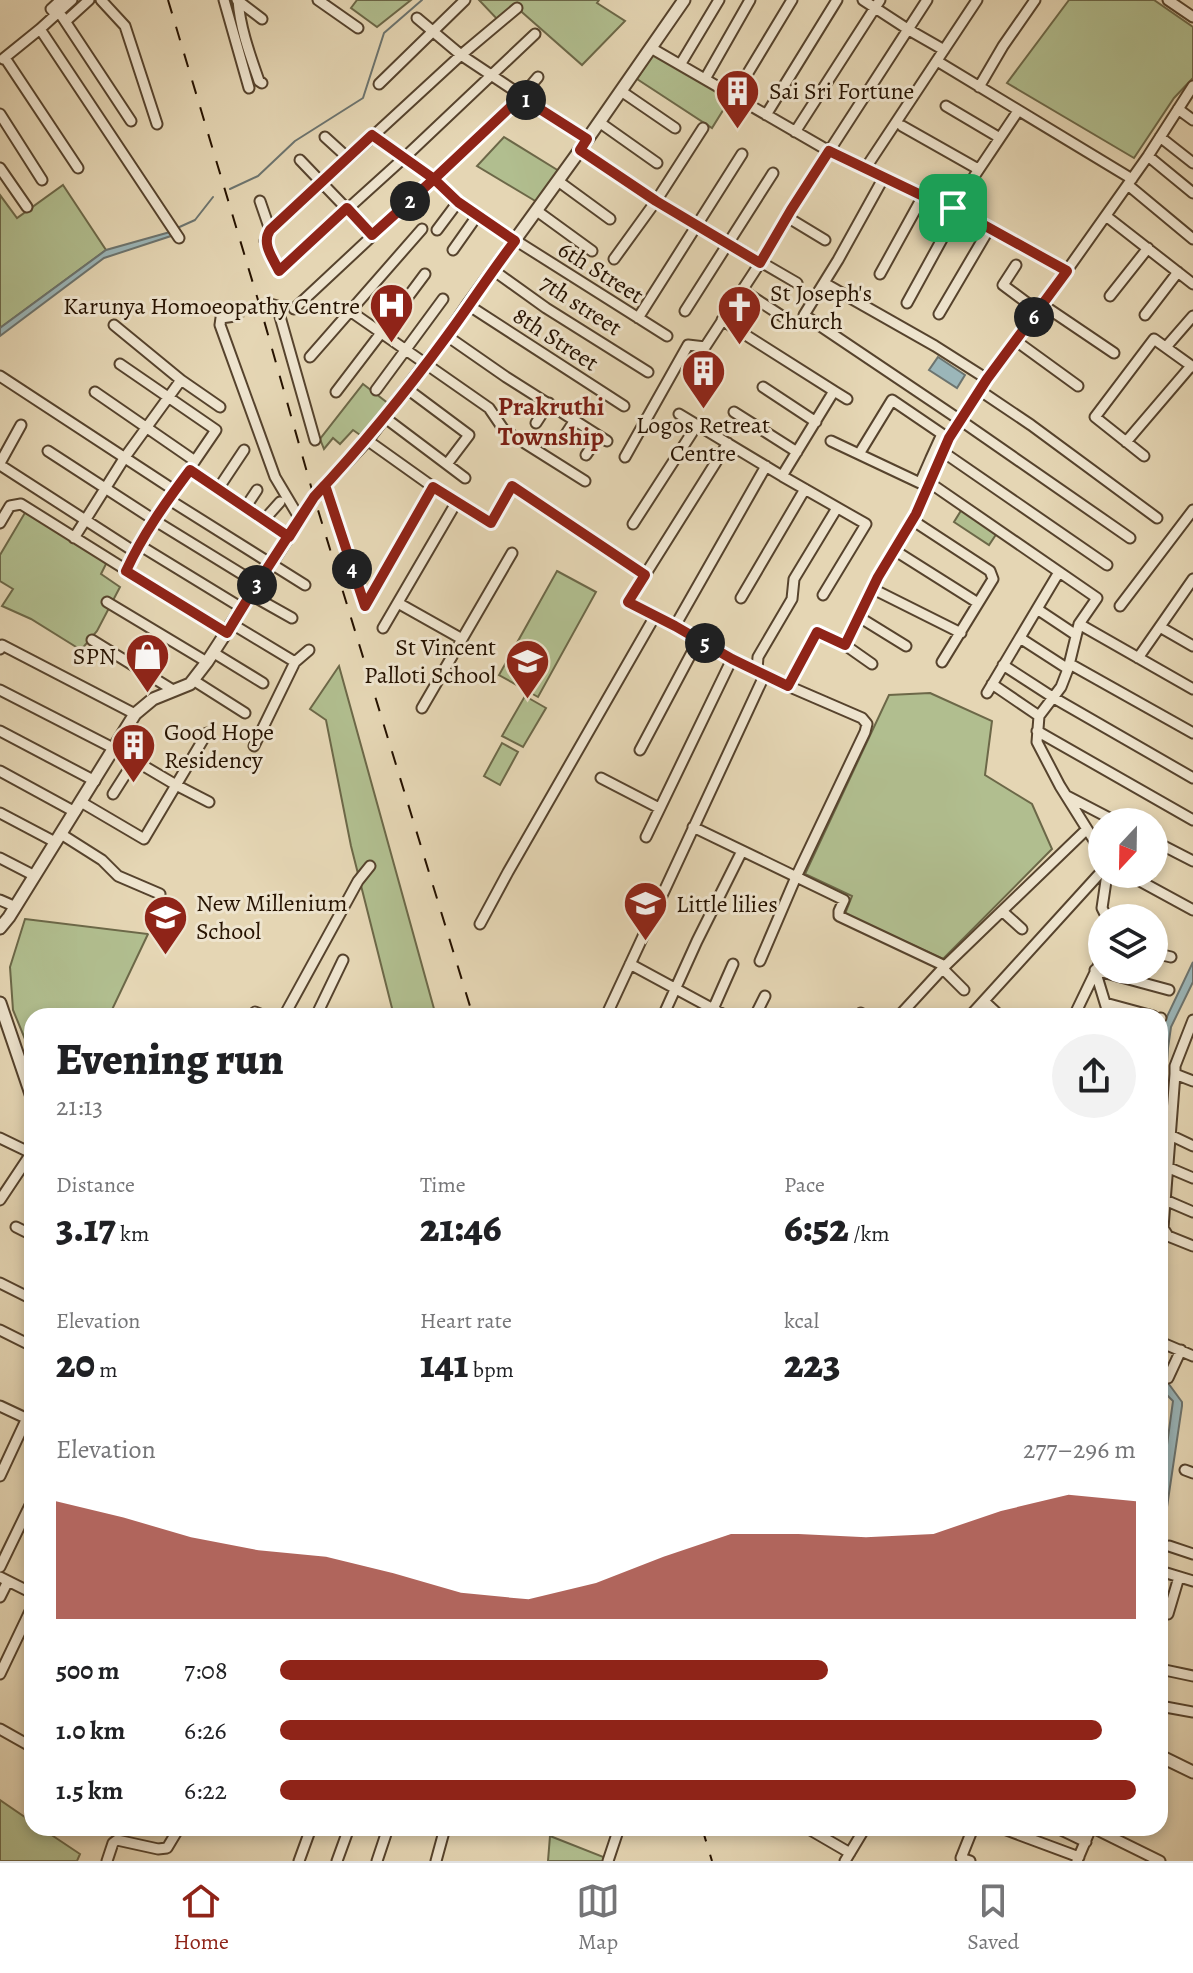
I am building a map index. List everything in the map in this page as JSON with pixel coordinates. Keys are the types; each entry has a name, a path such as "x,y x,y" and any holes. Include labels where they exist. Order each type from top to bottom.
{"street":[{"path":"61,0 51,9 66,21 131,121"},
{"path":"72,0 2,60 78,168"},
{"path":"66,21 89,0"},
{"path":"101,0 125,26 157,124"},
{"path":"224,0 249,88"},
{"path":"238,0 262,19"},
{"path":"238,0 245,38 262,83"},
{"path":"318,0 335,18 358,28"},
{"path":"379,84 465,0"},
{"path":"0,928 135,714 153,699 190,684 210,658 314,497 367,440 447,336 684,0"},
{"path":"680,65 719,0"},
{"path":"705,79 750,0"},
{"path":"734,96 792,0"},
{"path":"766,115 837,0"},
{"path":"863,0 878,4 909,30 944,50"},
{"path":"625,457 688,345 705,347 927,0"},
{"path":"865,169 977,0"},
{"path":"979,87 1035,0"},
{"path":"1168,0 1193,17"},
{"path":"795,132 878,4"},
{"path":"517,8 461,55 270,230 266,245 279,271 535,34"},
{"path":"417,18 490,76 587,139"},
{"path":"40,29 179,238"},
{"path":"651,48 829,151 955,209 1067,271"},
{"path":"937,61 1130,182 1193,239"},
{"path":"294,309 521,97 538,77"},
{"path":"831,441 920,483 979,390 1130,182 1193,86"},
{"path":"621,91 675,128"},
{"path":"946,106 1000,138"},
{"path":"1178,109 1193,120"},
{"path":"907,303 978,169 1018,111"},
{"path":"0,114 42,180"},
{"path":"599,122 657,163"},
{"path":"902,126 978,169"},
{"path":"614,259 703,128"},
{"name":"6th Street","path":"372,135 434,179 477,216 638,318 688,345"},
{"path":"325,137 348,158"},
{"path":"1160,137 1193,163"},
{"path":"580,150 656,201 797,283"},
{"path":"638,318 742,154"},
{"path":"1148,156 1193,193"},
{"path":"300,160 372,235"},
{"path":"0,168 27,207"},
{"path":"685,311 773,173"},
{"path":"884,177 804,315 1130,538"},
{"path":"558,181 610,219"},
{"path":"880,274 923,196"},
{"path":"260,201 270,230"},
{"path":"437,230 458,202"},
{"path":"537,211 592,251"},
{"path":"453,250 477,216"},
{"path":"1106,216 1193,284"},
{"path":"787,217 825,240"},
{"path":"310,357 422,229"},
{"path":"939,314 989,229"},
{"path":"1110,296 1148,248"},
{"path":"1016,265 1003,285 1114,353"},
{"name":"7th street","path":"493,270 546,308 648,372"},
{"path":"1145,315 1178,272"},
{"path":"336,392 425,274"},
{"path":"824,283 987,379"},
{"path":"742,290 788,320"},
{"path":"376,390 443,299"},
{"path":"270,304 277,306 315,440"},
{"name":"8th Street","path":"468,305 624,406"},
{"path":"350,311 489,408 504,430 585,481"},
{"path":"235,316 221,318 220,325 275,477 300,519"},
{"path":"1166,347 1193,316"},
{"path":"722,320 847,399"},
{"path":"114,325 181,380 220,407"},
{"path":"447,336 603,438 586,455"},
{"path":"1126,442 1192,366 1154,339 1095,417 1126,442 1144,456"},
{"path":"1016,341 1078,386"},
{"path":"120,364 217,427 154,520 126,571"},
{"path":"0,376 125,457 171,494 305,585"},
{"path":"74,538 125,457 181,380"},
{"path":"763,387 816,422"},
{"path":"406,388 469,435 447,464"},
{"path":"979,390 1157,518"},
{"path":"782,476 834,391"},
{"path":"95,392 147,428 218,489 289,537"},
{"path":"845,645 930,483 942,434 892,400 859,454"},
{"path":"536,423 549,403"},
{"path":"734,412 797,452"},
{"path":"679,414 866,524 823,595"},
{"path":"384,417 465,478"},
{"path":"562,440 575,420"},
{"path":"21,425 0,464 86,519 242,608"},
{"path":"633,524 697,425"},
{"path":"367,440 456,503 491,523 512,486 645,575"},
{"path":"728,443 628,602 732,659 862,718 867,724 760,961"},
{"path":"218,489 244,450"},
{"path":"48,451 258,584"},
{"path":"938,457 1107,565"},
{"path":"675,626 766,466"},
{"path":"906,1008 1087,829 1037,742 1037,731 1039,716 1061,687 1069,667 1079,624 1097,598 930,483"},
{"path":"325,485 365,606 433,487"},
{"path":"741,598 805,489"},
{"path":"245,508 257,490"},
{"path":"264,520 280,502"},
{"path":"383,628 456,503"},
{"path":"0,523 10,506 21,504 126,571 295,662"},
{"path":"610,1008 761,672 758,657 792,599 794,579 837,508"},
{"path":"1120,606 1193,510"},
{"path":"912,520 990,571 993,579 942,662"},
{"path":"894,550 978,603"},
{"path":"422,708 512,553"},
{"path":"1039,716 989,688 1059,572"},
{"path":"1138,658 1193,579"},
{"path":"873,589 961,633"},
{"path":"1183,594 1193,599"},
{"path":"251,595 292,618"},
{"path":"107,602 263,683"},
{"path":"398,603 462,639"},
{"path":"1037,609 1076,635"},
{"path":"480,924 655,616"},
{"path":"859,617 906,646"},
{"path":"1079,624 1193,689"},
{"path":"1160,627 1193,646"},
{"path":"788,686 817,632 845,645 872,664"},
{"path":"1020,638 1193,733"},
{"path":"640,750 699,639"},
{"path":"92,640 173,690"},
{"path":"0,649 2,645 135,714"},
{"path":"254,746 295,662 309,650"},
{"path":"646,837 732,659"},
{"path":"1003,665 1193,778"},
{"path":"193,680 245,713"},
{"path":"0,690 209,802"},
{"path":"0,731 95,781"},
{"path":"1037,731 1193,820"},
{"path":"0,771 144,839 207,733"},
{"path":"113,794 134,761"},
{"path":"601,778 659,808"},
{"path":"1067,796 1090,808"},
{"path":"0,813 102,860 118,876 160,894"},
{"path":"693,827 844,900 839,916 944,968 964,990"},
{"path":"1168,848 1193,861"},
{"path":"667,1008 742,851"},
{"path":"0,858 35,876"},
{"path":"288,1008 358,881 370,866"},
{"path":"977,1008 1089,888"},
{"path":"1154,888 1191,907"},
{"path":"0,900 16,907"},
{"path":"1002,911 1022,929"},
{"path":"320,1008 343,960"},
{"path":"630,964 705,1008"},
{"path":"713,1008 733,964"},
{"path":"1078,1008 1089,984"},
{"path":"1099,984 1107,1008"},
{"path":"1147,984 1169,990"},
{"path":"759,1008 765,996"},
{"path":"984,1001 991,1008"},
{"path":"0,1003 24,1074"},
{"path":"1105,1003 1123,1008"},
{"path":"1168,1156 1175,1066 1188,1044 1193,1020"},
{"path":"1175,1074 1193,1081"},
{"path":"1170,1135 1193,1146"},
{"path":"0,1138 24,1148"},
{"path":"0,1200 24,1164"},
{"path":"1168,1167 1193,1178"},
{"path":"1168,1201 1193,1212"},
{"path":"16,1227 24,1231"},
{"path":"1168,1235 1193,1246"},
{"path":"0,1283 24,1295"},
{"path":"0,1330 24,1342"},
{"path":"1168,1345 1193,1356"},
{"path":"1168,1378 1181,1350"},
{"path":"0,1406 24,1416"},
{"path":"0,1476 24,1430"},
{"path":"0,1567 24,1518"},
{"path":"1169,1546 1193,1554"},
{"path":"1168,1574 1193,1581"},
{"path":"1168,1614 1179,1577"},
{"path":"0,1597 4,1579 24,1589"},
{"path":"0,1674 24,1624"},
{"path":"1168,1671 1193,1676"},
{"path":"1168,1707 1193,1712"},
{"path":"0,1729 24,1742"},
{"path":"1168,1760 1193,1772"},
{"path":"107,1861 117,1840 158,1849 167,1848 174,1836"},
{"path":"299,1861 308,1836"},
{"path":"337,1861 346,1836"},
{"path":"377,1861 385,1836"},
{"path":"436,1861 443,1836"},
{"path":"608,1861 616,1836"},
{"path":"818,1836 847,1857 860,1836"},
{"path":"970,1836 961,1858 970,1861"},
{"path":"1021,1836 1078,1859 1089,1836"},
{"path":"1074,1836 1086,1842"},
{"path":"1108,1836 1160,1861"}],"green space":[{"path":"357,0 411,0 377,27 351,8"},
{"path":"479,0 599,0 597,3 625,21 582,65 515,6 497,19"},
{"path":"1069,0 1154,0 1193,27 1193,78 1174,98 1134,158 1007,83"},
{"path":"655,51 730,99 712,128 637,79"},
{"path":"504,137 559,171 537,202 477,166"},
{"path":"63,185 106,250 0,328 0,195 17,218"},
{"path":"363,384 389,404 363,437 353,430 340,444 333,438 324,449 320,439"},
{"path":"962,509 997,533 989,545 954,522"},
{"path":"26,511 108,560 101,574 120,587 97,631 81,650 31,619 2,606 13,589 0,581 0,555"},
{"path":"557,571 596,592 538,697 499,675"},
{"path":"339,666 434,1008 392,1008 351,846 326,720 310,709"},
{"path":"930,693 992,721 985,775 1032,804 1052,849 943,959 845,914 852,896 805,874 889,695"},
{"path":"525,696 546,708 523,747 502,736"},
{"path":"502,743 518,752 500,785 484,776"},
{"path":"25,919 148,934 113,1008 24,1008 24,1037 13,1010 10,967"},
{"path":"0,1800 24,1816 24,1836 53,1836 80,1854 77,1861 0,1861"},
{"path":"550,1836 606,1858 605,1861 548,1861"}],"water":[{"path":"170,232 171,236 104,258 0,336 0,328 106,250"},
{"path":"938,357 965,375 957,388 929,370"},
{"path":"1193,962 1193,982 1171,1027 1168,1048 1168,1014"},
{"path":"1168,1383 1182,1406 1168,1500 1168,1438 1173,1401 1168,1396"}],"waterway":[{"path":"230,189 258,176 295,141 363,98 384,33 422,0"},
{"path":"175,229 195,220 213,197"}],"tunnel":[{"path":"235,316 270,304"}],"railway":[{"path":"168,0 314,497 471,1008"},
{"path":"704,1836 712,1861"}],"place":[{"name":"Sai Sri Fortune","path":"738,130"},
{"name":"Karunya Homoeopathy Centre","path":"391,345"},
{"name":"St Joseph's Church","path":"739,346"},
{"name":"Logos Retreat Centre","path":"703,410"},
{"name":"SPN","path":"147,695"},
{"name":"St Vincent Palloti School","path":"527,700"},
{"name":"Good Hope Residency","path":"133,785"},
{"name":"Little lilies","path":"645,943"},
{"name":"New Millenium School","path":"165,956"}],"district":[{"name":"Prakruthi Township","path":"551,421"}],"route":[{"path":"953,208 829,151 760,263 656,201 580,150 587,139 521,97 434,179 372,135 270,230 265,241 279,271 347,208 372,235 434,179 458,202 515,241 368,438 314,497 310,503 289,537 242,608 227,633 126,571 154,520 190,470 289,537 325,485 365,606 433,487 491,523 512,486 645,575 628,602 788,686 817,632 845,645 878,577 916,514 949,438 987,379 1067,271 953,208"}]}
